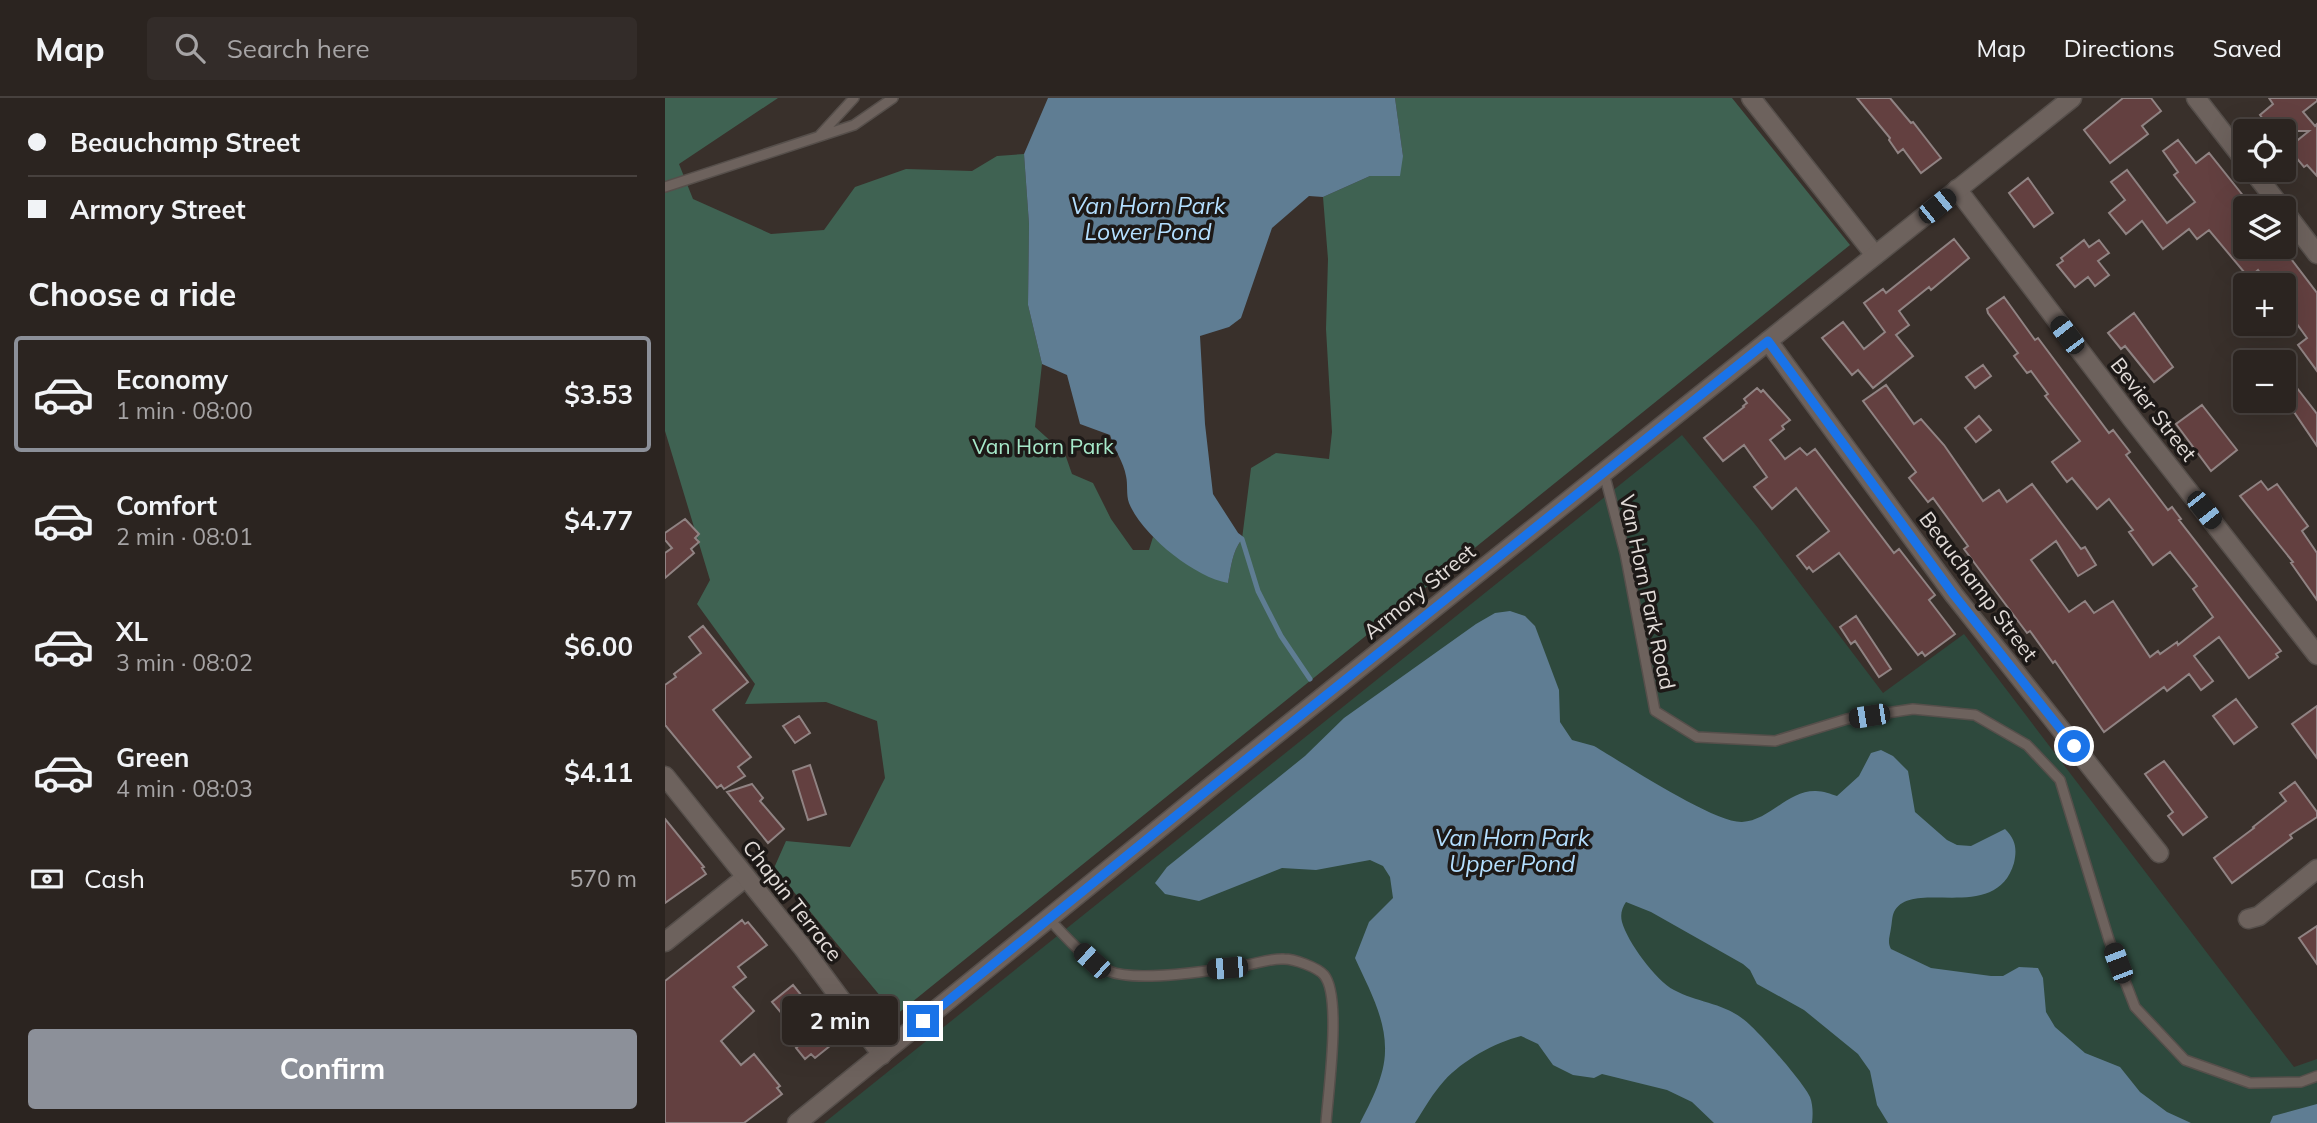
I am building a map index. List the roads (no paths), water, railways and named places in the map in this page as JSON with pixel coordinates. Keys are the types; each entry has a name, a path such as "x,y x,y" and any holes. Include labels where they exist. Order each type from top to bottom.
{"street":[{"path":"1751,98 1875,256"},
{"name":"Armory Street","path":"797,1123 1048,918 2072,98"},
{"path":"2196,98 2233,146"},
{"path":"2262,182 2273,196"},
{"name":"Bevier Street","path":"1957,189 2123,409 2317,655"},
{"path":"2296,226 2317,254"},
{"name":"Beauchamp Street","path":"1768,341 1954,595 2159,853"},
{"name":"Chapin Terrace","path":"665,776 803,948 881,1055"},
{"path":"2248,919 2259,916 2317,869"},
{"path":"665,942 746,877"}],"lane":[{"path":"819,137 854,98"},
{"path":"665,187 853,125 893,98"},
{"name":"Van Horn Park Road","path":"1604,472 1625,553 1655,712 1697,737 1775,741 1847,719 1913,709 1975,715 2027,745 2060,780 2109,940 2135,1007 2176,1051 2185,1060 2250,1083 2301,1082 2317,1076"},
{"path":"1048,918 1092,961 1110,972 1133,975 1163,974 1227,968 1283,958 1324,975 1330,990 1334,1026 1326,1123"}],"water":[{"name":"Van Horn Park Lower Pond","path":"1048,98 1395,98 1403,156 1400,176 1370,176 1323,197 1309,196 1272,228 1241,318 1229,327 1200,336 1205,424 1213,494 1242,539 1234,554 1228,583 1185,563 1145,528 1129,503 1125,471 1110,435 1080,424 1067,375 1042,364 1028,305 1029,224 1024,154"},
{"name":"Van Horn Park Upper Pond","path":"1510,611 1525,616 1535,626 1559,690 1560,722 1572,740 1594,746 1668,791 1711,813 1742,822 1761,817 1796,795 1806,792 1819,791 1837,796 1859,776 1871,753 1881,750 1893,756 1908,771 1915,812 1947,840 1957,845 1971,846 2005,829 2015,845 2015,853 2014,863 2004,881 1990,892 1973,897 1917,898 1903,902 1893,915 1889,941 1891,949 1931,968 1991,976 2003,976 2019,967 2038,968 2043,978 2046,1012 2055,1027 2085,1053 2120,1067 2140,1092 2167,1112 2191,1123 1888,1123 1877,1105 1870,1071 1858,1054 1804,1010 1757,984 1750,970 1743,964 1651,912 1626,902 1622,909 1622,922 1651,970 1674,990 1727,1009 1749,1024 1806,1090 1812,1103 1812,1123 1714,1123 1692,1102 1667,1090 1602,1074 1594,1078 1573,1075 1553,1065 1538,1044 1521,1036 1500,1043 1460,1066 1440,1086 1415,1123 1360,1123 1380,1079 1385,1039 1379,1015 1355,958 1369,922 1393,898 1390,877 1383,866 1370,860 1316,870 1282,868 1199,901 1165,894 1155,883 1167,867 1305,756 1344,718 1476,624 1495,613"},
{"path":"2317,1104 2317,1123 2270,1123 2273,1116"}],"waterway":[{"path":"1238,536 1242,539 1258,591 1281,636 1310,679"}],"park label":[{"name":"Van Horn Park","path":"1043,446"}]}
